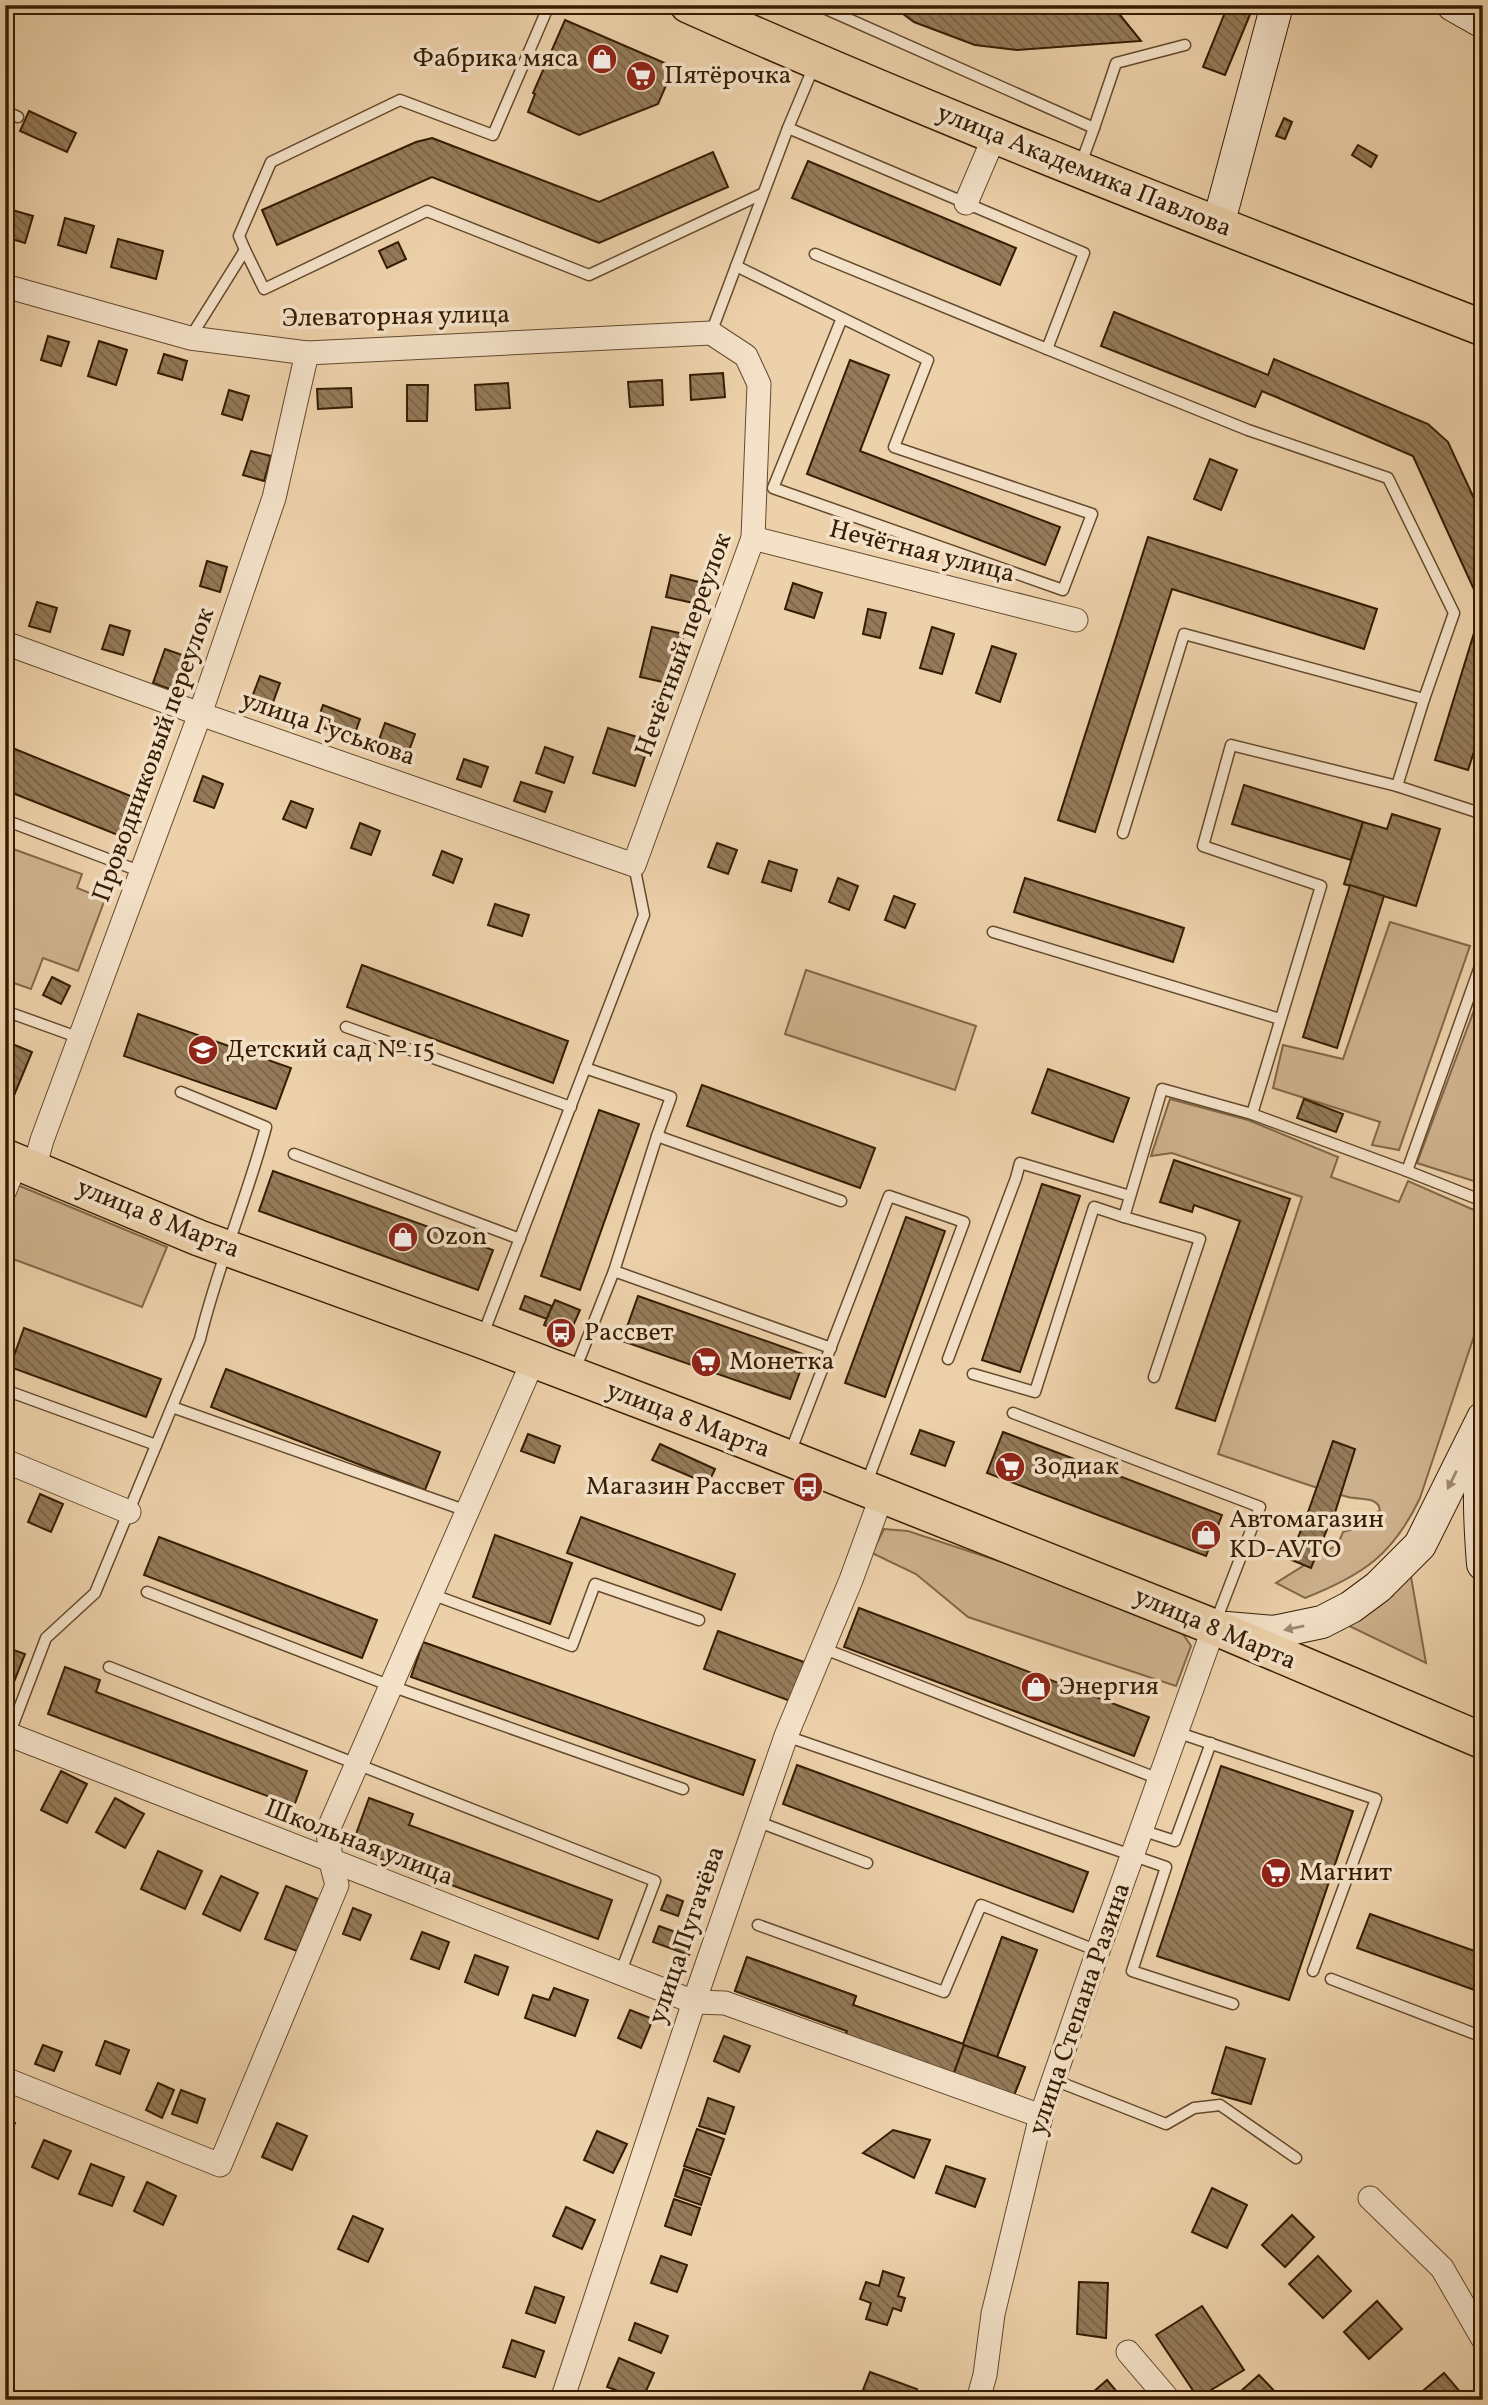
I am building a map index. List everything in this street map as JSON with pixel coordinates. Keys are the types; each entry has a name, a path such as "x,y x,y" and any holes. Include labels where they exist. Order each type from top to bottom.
{"main road":[{"name":"улица Академика Павлова","path":"688,5 816,63 1218,225 1483,328"},
{"path":"1218,225 1277,5"},
{"path":"1453,5 1483,22"},
{"name":"улица 8 Марта","path":"15,1170 481,1340 723,1432 1214,1627 1483,1741"},
{"path":"1214,1627 1274,1632 1322,1622 1351,1607 1378,1587 1420,1545 1483,1419"},
{"path":"1483,1447 1479,1520 1483,1564"}],"street":[{"path":"966,203 995,135"},
{"name":"Элеваторная улица","path":"5,286 190,338 307,353 711,333"},
{"name":"Нечётный переулок","path":"634,865 753,538 759,384 746,356 711,333"},
{"name":"Проводниковый переулок","path":"15,1170 80,1038 200,714 274,498 307,353"},
{"name":"Нечётная улица","path":"753,538 1076,620"},
{"name":"улица Гуськова","path":"5,643 634,865"},
{"path":"5,2079 220,2165 337,1885 331,1862 328,1830 533,1361"},
{"path":"5,1461 129,1511"},
{"name":"улица Пугачёва","path":"562,2400 756,1821 786,1736 851,1580 874,1491"},
{"name":"улица Степана Разина","path":"978,2400 985,2375 993,2314 1041,2116 1214,1627"},
{"name":"Школьная улица","path":"7,1734 694,2002 725,2003 1041,2116"},
{"path":"1370,2198 1441,2268 1483,2339"},
{"path":"1128,2353 1169,2400"}],"lane":[{"path":"549,5 493,135 400,100 271,162 239,236 264,289 426,211 589,275 762,194"},
{"path":"817,5 1094,128"},
{"path":"1079,169 1116,64 1185,45"},
{"path":"711,333 762,194 816,63"},
{"path":"5,111 18,117"},
{"path":"788,128 1084,253 1047,349"},
{"path":"190,338 245,250"},
{"path":"815,254 1248,430 1388,478 1454,612 1397,786"},
{"path":"736,266 928,360 894,447 1092,514 1063,590 773,488 842,318"},
{"path":"1123,833 1184,634 1424,699"},
{"path":"1252,1114 1321,886 1203,846 1231,745 1397,786 1483,814"},
{"path":"5,820 142,872"},
{"path":"481,1340 644,915 634,865"},
{"path":"993,932 1280,1019"},
{"path":"1407,1171 1483,958"},
{"path":"5,1011 80,1038"},
{"path":"346,1027 570,1107"},
{"path":"573,1376 614,1271 671,1097 585,1068"},
{"path":"1124,1216 1162,1089 1252,1114 1483,1201"},
{"path":"7,1734 46,1638 95,1593 200,1339 209,1298 237,1222 266,1127 181,1092"},
{"path":"657,1136 841,1202"},
{"path":"294,1154 520,1239"},
{"path":"948,1359 1020,1163 1130,1196"},
{"path":"788,1459 889,1196 964,1222 874,1491"},
{"path":"974,1374 1035,1392 1094,1207 1200,1240 1154,1377"},
{"path":"614,1271 831,1348"},
{"path":"5,1390 156,1445"},
{"path":"172,1407 467,1511"},
{"path":"1013,1413 1260,1507 1214,1627"},
{"path":"431,1594 572,1646 594,1584 699,1620"},
{"path":"147,1592 391,1686 683,1789"},
{"path":"822,1648 1159,1779"},
{"path":"109,1667 655,1881 620,1974"},
{"path":"1176,1731 1376,1799 1313,1971"},
{"path":"786,1736 1166,1867 1132,1971 1233,2004"},
{"path":"1141,1830 1175,1841 1211,1743"},
{"path":"756,1821 867,1863"},
{"path":"758,1925 944,1992 981,1905 1098,1951"},
{"path":"1331,1979 1483,2037"},
{"path":"1054,2080 1166,2124 1194,2108 1220,2105 1296,2158"}],"shaded area":[{"path":"5,846 82,874 77,888 105,899 78,971 43,958 31,989 5,980"},
{"path":"1390,922 1470,946 1399,1150 1372,1145 1380,1122 1273,1088 1283,1045 1343,1059"},
{"path":"806,970 976,1026 955,1090 785,1034"},
{"path":"1483,986 1483,1184 1417,1163"},
{"path":"1170,1099 1248,1120 1338,1157 1331,1177 1399,1202 1408,1181 1483,1214 1483,1309 1420,1498 1399,1534 1374,1561 1344,1581 1305,1598 1276,1583 1338,1544 1343,1532 1359,1527 1380,1510 1379,1506 1376,1502 1348,1497 1218,1454 1302,1197 1172,1153 1151,1156"},
{"path":"15,1184 167,1247 142,1307 5,1256 5,1207"},
{"path":"884,1529 908,1531 1173,1619 1191,1646 1176,1686 968,1617 916,1574 872,1553"},
{"path":"1410,1571 1426,1663 1345,1624 1392,1596"}],"building":[{"path":"891,5 1112,5 1141,41 1017,50 975,45 914,22"},
{"path":"1228,5 1254,5 1225,75 1203,67"},
{"path":"565,20 674,67 658,104 579,135 528,112 535,94 533,93"},
{"path":"29,111 76,133 67,152 20,131"},
{"path":"1284,118 1292,122 1285,139 1276,136"},
{"path":"432,138 599,202 713,152 728,187 599,243 432,177 277,245 262,210 416,142"},
{"path":"1358,145 1377,156 1371,167 1352,155"},
{"path":"808,161 1016,248 1000,285 792,198"},
{"path":"5,208 33,216 25,243 5,237"},
{"path":"65,218 94,226 86,253 58,245"},
{"path":"118,239 163,251 156,279 111,267"},
{"path":"398,242 406,259 387,268 379,251"},
{"path":"1114,312 1268,375 1274,359 1428,424 1448,442 1483,518 1483,724 1468,770 1435,760 1482,607 1413,456 1262,391 1255,407 1101,346"},
{"path":"48,336 69,342 61,366 41,360"},
{"path":"99,341 127,350 116,385 88,376"},
{"path":"164,354 187,361 182,380 158,373"},
{"path":"850,360 889,375 860,451 1060,527 1045,565 807,474"},
{"path":"723,373 725,397 691,400 690,375"},
{"path":"662,380 663,405 630,407 628,382"},
{"path":"508,383 510,408 476,410 475,385"},
{"path":"407,385 428,385 427,421 407,421"},
{"path":"351,388 352,407 318,409 317,389"},
{"path":"229,390 249,396 242,420 222,414"},
{"path":"251,451 271,456 264,481 243,475"},
{"path":"1210,459 1237,470 1221,510 1194,499"},
{"path":"1148,537 1377,609 1364,649 1172,589 1095,832 1058,820"},
{"path":"207,561 227,567 220,592 200,586"},
{"path":"671,575 703,583 698,604 666,597"},
{"path":"793,583 822,593 814,618 785,609"},
{"path":"37,602 57,608 50,632 29,626"},
{"path":"868,609 886,613 880,638 863,634"},
{"path":"110,625 130,631 123,655 102,649"},
{"path":"652,627 684,634 672,684 640,677"},
{"path":"932,627 954,634 942,674 920,668"},
{"path":"992,646 1016,654 1000,702 976,693"},
{"path":"165,649 188,657 175,691 153,683"},
{"path":"260,676 280,683 271,708 251,700"},
{"path":"323,705 360,719 353,739 316,725"},
{"path":"385,723 415,734 406,759 376,748"},
{"path":"608,728 650,741 635,786 593,773"},
{"path":"5,745 143,801 128,839 5,790"},
{"path":"545,747 573,757 564,783 536,773"},
{"path":"464,759 488,767 481,787 457,779"},
{"path":"203,776 223,784 214,808 194,801"},
{"path":"521,782 552,792 545,812 514,801"},
{"path":"1244,785 1363,822 1351,860 1232,824"},
{"path":"291,801 313,809 306,828 283,819"},
{"path":"1392,814 1440,829 1416,906 1344,884 1363,822 1387,829"},
{"path":"360,823 380,831 371,855 351,848"},
{"path":"717,843 737,850 728,874 708,867"},
{"path":"442,851 462,859 453,883 433,875"},
{"path":"769,861 797,870 791,891 762,882"},
{"path":"838,878 858,886 849,910 829,902"},
{"path":"1025,878 1184,928 1173,962 1014,912"},
{"path":"1350,885 1384,896 1337,1048 1303,1037"},
{"path":"894,896 915,904 905,928 885,920"},
{"path":"495,904 529,915 522,936 488,925"},
{"path":"362,965 568,1041 553,1083 347,1007"},
{"path":"52,977 70,986 61,1004 43,995"},
{"path":"138,1014 291,1068 276,1109 124,1056"},
{"path":"5,1041 32,1052 8,1110 5,1109"},
{"path":"1048,1069 1129,1098 1113,1142 1032,1113"},
{"path":"702,1085 875,1148 860,1188 687,1126"},
{"path":"1304,1099 1343,1114 1336,1132 1297,1118"},
{"path":"599,1110 639,1124 580,1290 541,1276"},
{"path":"1174,1160 1290,1199 1215,1421 1176,1408 1240,1221 1194,1205 1192,1212 1160,1202"},
{"path":"273,1171 493,1250 478,1290 259,1211"},
{"path":"1042,1184 1080,1196 1020,1372 982,1360"},
{"path":"906,1217 945,1231 885,1397 845,1383"},
{"path":"525,1296 552,1306 547,1319 520,1309"},
{"path":"638,1296 806,1355 790,1399 622,1341"},
{"path":"555,1300 580,1310 569,1335 544,1325"},
{"path":"24,1328 161,1379 146,1417 10,1367"},
{"path":"226,1369 440,1452 425,1490 211,1407"},
{"path":"920,1430 954,1442 945,1466 911,1454"},
{"path":"1003,1432 1222,1515 1206,1556 987,1473"},
{"path":"528,1434 560,1446 554,1463 521,1451"},
{"path":"1333,1441 1355,1449 1332,1522 1307,1515"},
{"path":"660,1444 715,1469 708,1484 652,1460"},
{"path":"40,1494 63,1504 51,1532 28,1522"},
{"path":"581,1517 735,1574 721,1610 567,1553"},
{"path":"1306,1518 1328,1527 1311,1568 1289,1559"},
{"path":"495,1535 572,1563 550,1624 473,1597"},
{"path":"159,1537 377,1620 362,1658 144,1575"},
{"path":"859,1608 1149,1717 1134,1756 844,1647"},
{"path":"718,1631 807,1663 793,1702 704,1669"},
{"path":"423,1642 755,1760 743,1795 411,1677"},
{"path":"5,1647 25,1654 8,1697 5,1696"},
{"path":"65,1667 100,1680 96,1692 307,1771 294,1806 48,1714"},
{"path":"797,1765 1088,1872 1073,1912 783,1804"},
{"path":"1221,1766 1353,1811 1289,2000 1157,1956"},
{"path":"61,1771 87,1784 67,1823 41,1810"},
{"path":"115,1798 144,1814 125,1848 96,1832"},
{"path":"369,1798 413,1814 409,1825 612,1900 598,1939 351,1848"},
{"path":"158,1851 202,1871 185,1909 141,1889"},
{"path":"221,1876 258,1893 240,1931 203,1914"},
{"path":"286,1886 318,1899 297,1951 265,1939"},
{"path":"667,1895 683,1901 678,1916 661,1910"},
{"path":"353,1908 371,1915 360,1940 343,1934"},
{"path":"1370,1914 1483,1954 1483,1993 1357,1948"},
{"path":"659,1926 695,1939 689,1955 653,1942"},
{"path":"422,1932 449,1942 439,1969 411,1959"},
{"path":"1002,1937 1037,1950 997,2057 964,2045 951,2081 843,2042 847,2031 735,1991 747,1957 856,1996 853,2005 963,2044"},
{"path":"1002,1937 1037,1950 997,2057 1025,2067 1011,2103 843,2042 847,2031 735,1991 747,1957 856,1996 853,2005 963,2044"},
{"path":"475,1955 508,1967 498,1995 465,1982"},
{"path":"554,1988 588,2000 575,2036 525,2018 533,1995 549,2000"},
{"path":"630,2010 653,2019 641,2048 618,2038"},
{"path":"724,2036 750,2046 739,2072 714,2061"},
{"path":"105,2041 129,2050 120,2074 96,2065"},
{"path":"43,2045 62,2052 54,2071 35,2064"},
{"path":"964,2045 1025,2067 1011,2103 951,2081"},
{"path":"1226,2047 1265,2059 1251,2104 1212,2093"},
{"path":"158,2083 174,2090 162,2118 146,2110"},
{"path":"181,2090 205,2099 197,2123 172,2114"},
{"path":"708,2098 734,2107 725,2134 699,2126"},
{"path":"5,2118 15,2123 5,2143"},
{"path":"277,2123 307,2136 292,2170 262,2157"},
{"path":"697,2129 724,2139 711,2175 684,2166"},
{"path":"893,2130 930,2140 914,2178 863,2153"},
{"path":"597,2131 627,2144 613,2173 584,2160"},
{"path":"44,2140 71,2151 58,2179 32,2167"},
{"path":"91,2164 124,2177 112,2206 79,2194"},
{"path":"946,2166 985,2179 975,2207 936,2193"},
{"path":"684,2169 710,2178 701,2205 675,2196"},
{"path":"147,2182 176,2196 163,2225 134,2211"},
{"path":"1212,2188 1247,2205 1227,2248 1192,2232"},
{"path":"674,2199 700,2208 691,2235 665,2226"},
{"path":"566,2207 595,2220 582,2249 553,2236"},
{"path":"1292,2215 1314,2237 1285,2267 1262,2245"},
{"path":"353,2216 383,2229 368,2262 338,2249"},
{"path":"661,2256 687,2265 677,2292 651,2283"},
{"path":"1318,2256 1351,2291 1323,2318 1289,2284"},
{"path":"883,2271 904,2278 898,2296 905,2298 901,2311 893,2308 887,2325 866,2319 871,2303 860,2299 866,2282 879,2286"},
{"path":"1079,2282 1108,2283 1106,2338 1077,2334"},
{"path":"535,2287 564,2297 555,2323 526,2313"},
{"path":"1377,2301 1402,2329 1369,2359 1344,2332"},
{"path":"1202,2306 1244,2370 1198,2398 1156,2335"},
{"path":"635,2323 668,2336 661,2353 629,2340"},
{"path":"512,2340 544,2351 535,2377 503,2367"},
{"path":"619,2358 654,2373 642,2400 607,2387"},
{"path":"870,2372 917,2389 913,2400 881,2400 882,2397 863,2390"},
{"path":"1444,2373 1467,2400 1412,2400"},
{"path":"1259,2375 1283,2400 1231,2400"},
{"path":"1107,2380 1122,2398 1120,2400 1084,2400"}],"place":[{"name":"Фабрика мяса","path":"602,59"},
{"name":"Пятёрочка","path":"641,76"},
{"name":"Детский сад № 15","path":"203,1050"},
{"name":"Ozon","path":"403,1237"},
{"name":"Рассвет","path":"561,1333"},
{"name":"Монетка","path":"706,1362"},
{"name":"Зодиак","path":"1010,1467"},
{"name":"Магазин Рассвет","path":"808,1487"},
{"name":"Автомагазин KD-AVTO","path":"1206,1535"},
{"name":"Энергия","path":"1036,1687"},
{"name":"Магнит","path":"1276,1873"}]}
